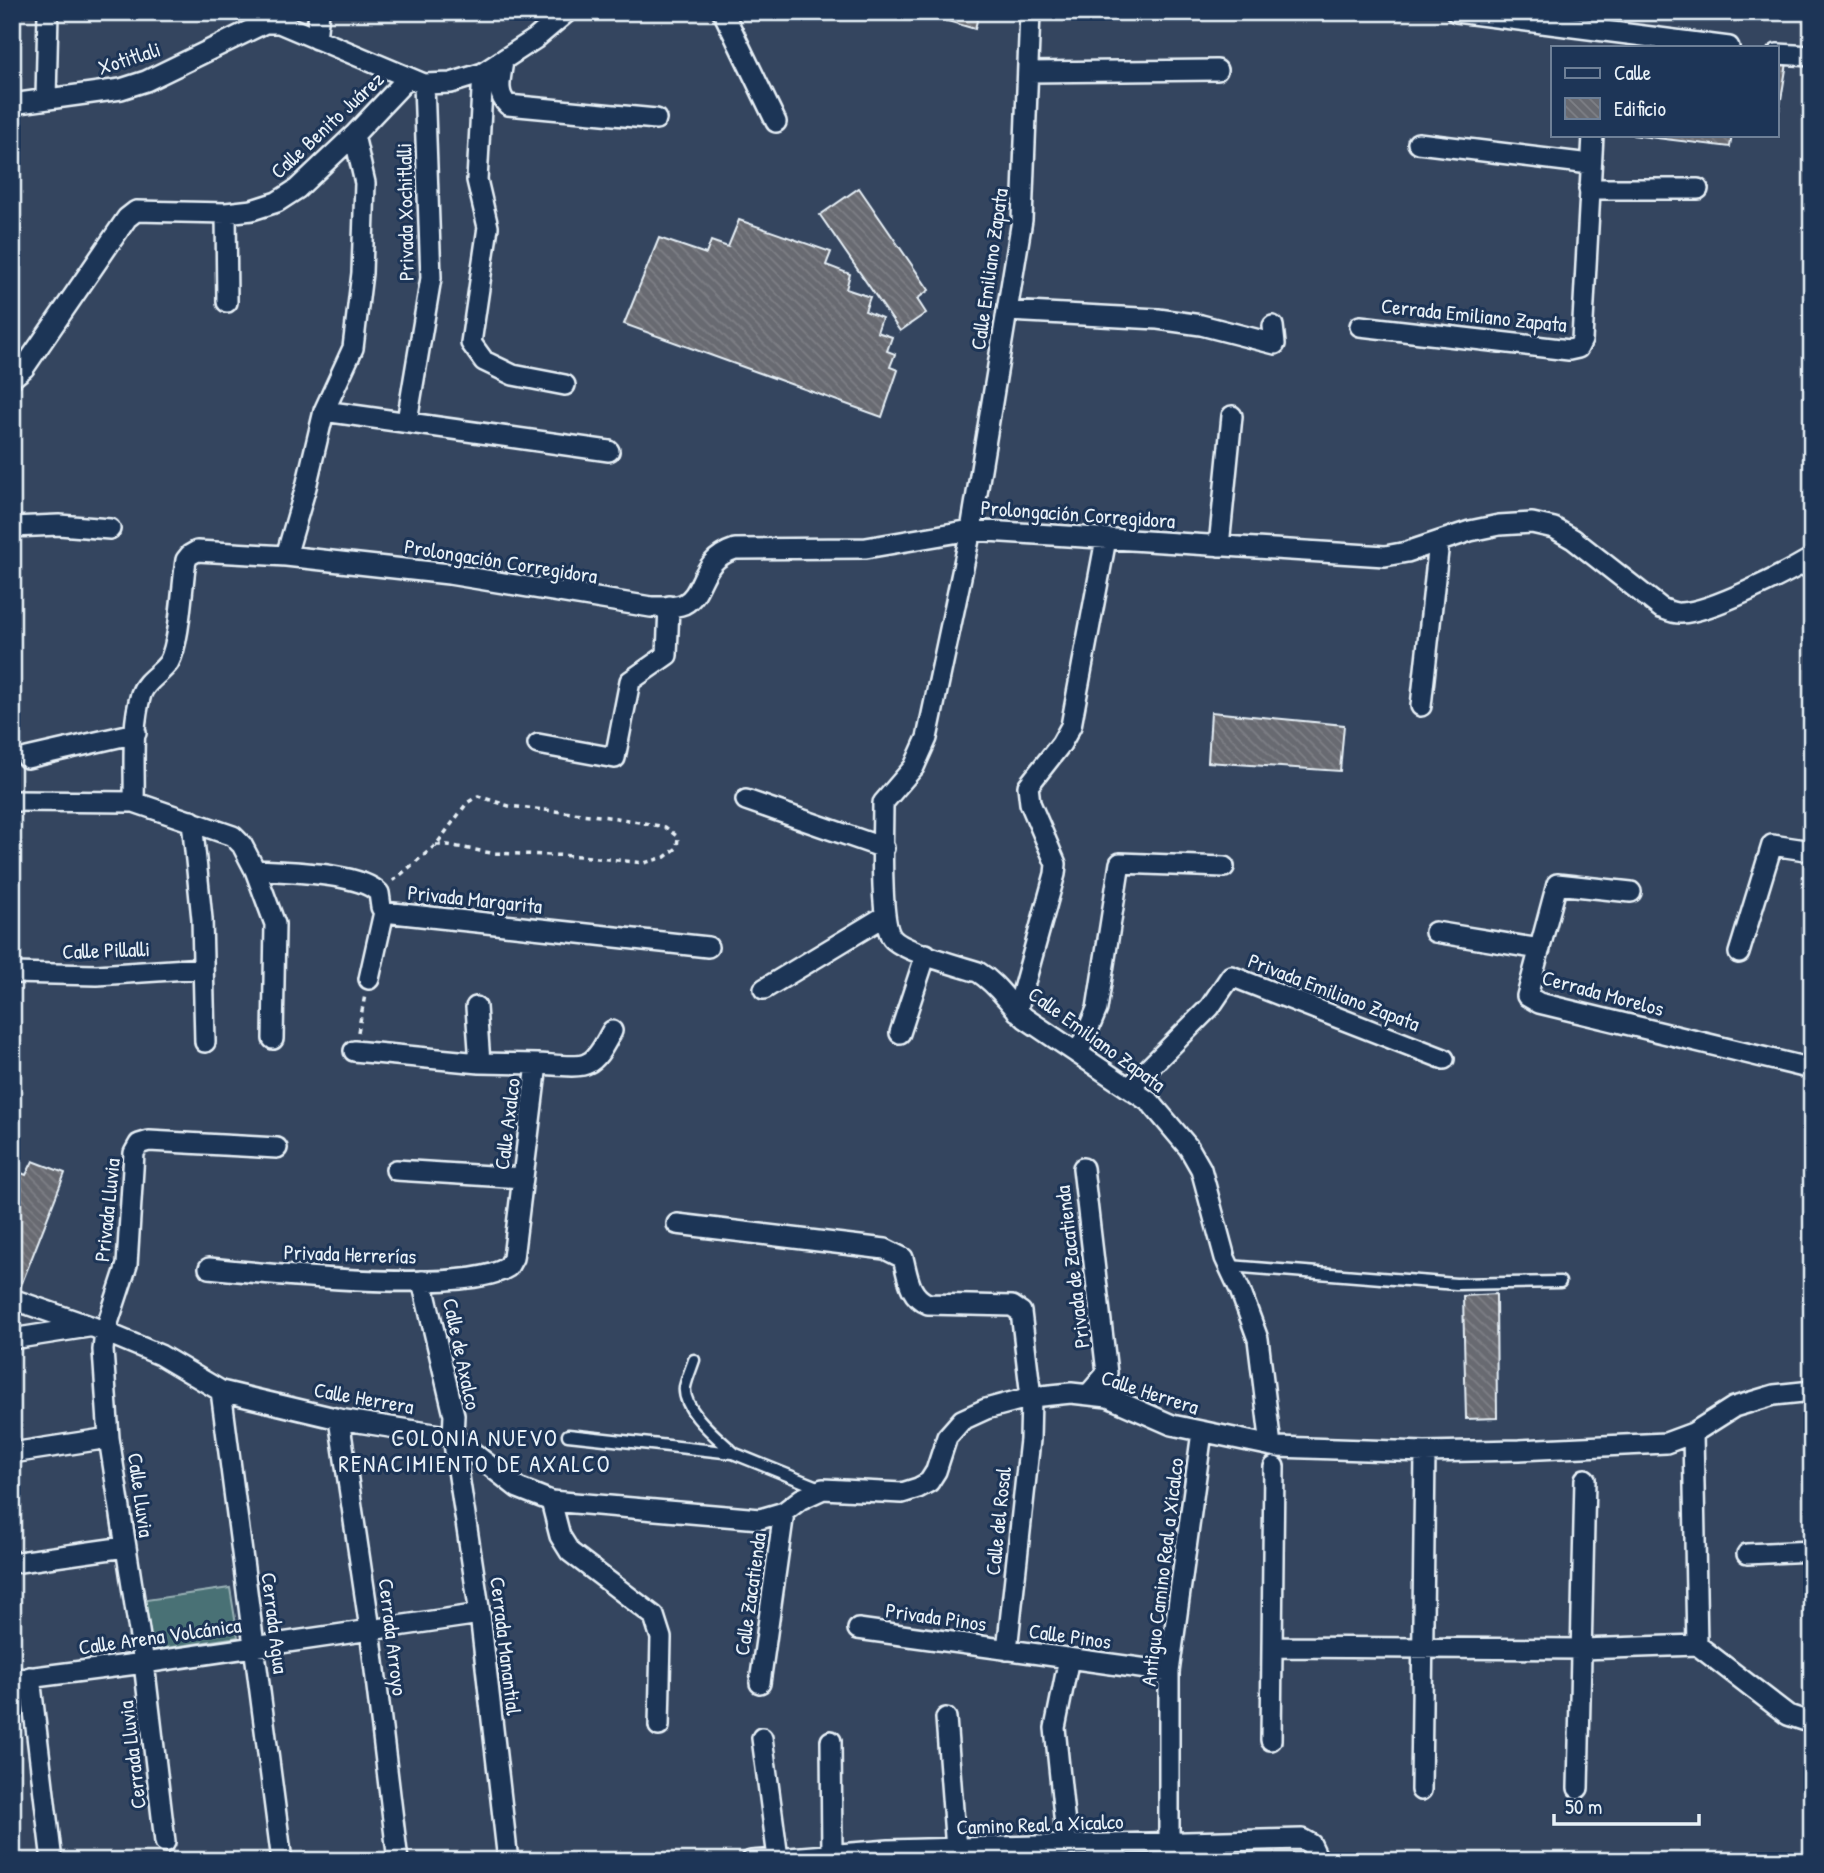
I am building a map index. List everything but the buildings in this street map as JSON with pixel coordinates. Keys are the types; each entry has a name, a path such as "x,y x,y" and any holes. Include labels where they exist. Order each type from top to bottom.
{"street":[{"path":"46,99 48,12"},
{"path":"316,39 319,12"},
{"path":"416,81 451,83 483,73 567,12"},
{"path":"723,12 776,122"},
{"name":"Calle Emiliano Zapata","path":"1030,12 1022,220 1009,311 990,405 971,530 927,738 914,767 883,803 885,916 892,939 903,947 978,972 989,979 1017,1011 1151,1103 1189,1148 1201,1169 1212,1215 1229,1266 1258,1339 1271,1446"},
{"path":"1457,12 1602,39 1713,46"},
{"name":"Xotitlali","path":"12,104 121,89 146,81 265,23 279,23 416,81"},
{"path":"1778,54 1812,56"},
{"path":"503,61 499,92 508,105 656,119"},
{"path":"1028,72 1217,70"},
{"path":"483,73 477,180 488,228 471,343 484,362 513,375 565,385"},
{"name":"Calle Benito Juárez","path":"12,378 24,369 127,218 136,211 149,209 226,213 277,202 297,189 416,81"},
{"name":"Privada Xochitlalli","path":"407,421 431,278 416,81"},
{"path":"286,556 324,411 353,348 362,273 365,183 354,135"},
{"name":"Cerrada Emiliano Zapata","path":"1360,326 1569,350 1578,348 1583,341 1592,136"},
{"path":"1418,143 1590,164"},
{"path":"1589,189 1698,189"},
{"path":"226,213 226,302"},
{"path":"1009,311 1158,319 1201,325 1275,344 1273,326"},
{"path":"324,411 609,451"},
{"path":"1219,546 1232,416"},
{"name":"Prolongación Corregidora","path":"134,802 136,733 141,694 146,683 169,661 174,645 186,560 190,555 205,551 286,556 449,574 650,607 683,604 692,596 712,562 723,553 735,549 866,548 971,530 1385,556 1407,552 1470,531 1499,525 1532,523 1555,528 1573,539 1661,608 1678,614 1696,612 1717,604 1812,558"},
{"path":"12,527 59,525 110,529"},
{"path":"1017,1011 1056,864 1030,803 1028,786 1061,744 1071,726 1106,539"},
{"path":"1421,706 1439,542"},
{"path":"538,744 615,758 630,681 667,655 670,606"},
{"path":"27,758 136,733"},
{"path":"746,800 884,848"},
{"path":"12,801 134,802 233,836 242,845 255,870 275,924 273,1039"},
{"path":"192,821 202,919 205,1042"},
{"path":"1739,953 1772,845 1812,851"},
{"path":"1078,1054 1097,1009 1120,863 1224,867"},
{"name":"Privada Margarita","path":"255,870 344,878 368,884 382,902 708,947"},
{"name":"Cerrada Morelos","path":"1631,892 1557,884 1527,996 1539,1003 1812,1069"},
{"path":"369,979 382,902"},
{"path":"764,989 885,916"},
{"path":"1435,932 1539,949"},
{"path":"900,1033 926,954"},
{"name":"Calle Pillalli","path":"12,973 97,975 202,968"},
{"name":"Privada Emiliano Zapata","path":"1129,1088 1210,1007 1231,976 1444,1059"},
{"path":"475,1007 480,1063"},
{"path":"537,1064 589,1063 612,1031"},
{"name":"Calle Axalco","path":"354,1051 480,1063 537,1064 513,1258 509,1267 488,1276"},
{"name":"Privada Lluvia","path":"99,1329 127,1265 134,1153 139,1144 149,1141 277,1148"},
{"name":"Privada de Zacatienda","path":"1083,1168 1107,1373 1088,1395"},
{"path":"396,1170 523,1178"},
{"name":"Calle del Rosal","path":"677,1224 885,1249 903,1258 912,1293 919,1301 928,1304 1013,1306 1021,1312 1024,1319 1031,1396 1030,1440 1007,1650"},
{"name":"Privada Herrerías","path":"209,1268 296,1277 422,1280 488,1276"},
{"name":"Calle de Axalco","path":"422,1280 454,1415 453,1437"},
{"name":"Calle Herrera","path":"12,1299 99,1329 160,1354 222,1391 339,1419 453,1437 518,1488 551,1501 760,1519 784,1512 801,1499 822,1489 902,1493 918,1488 929,1482 936,1471 947,1437 962,1420 986,1409 1031,1396 1071,1393 1108,1397 1172,1425 1271,1446 1294,1449 1425,1452 1666,1443 1693,1433 1734,1407 1774,1395 1812,1391"},
{"path":"12,1339 99,1329"},
{"name":"Calle Lluvia","path":"99,1329 109,1438 144,1663"},
{"name":"Cerrada Agua","path":"222,1391 282,1861"},
{"name":"Cerrada Arroyo","path":"339,1419 370,1629 398,1861"},
{"name":"Antiguo Camino Real a Xicalco","path":"1169,1843 1169,1672 1202,1432"},
{"path":"1693,1433 1697,1645"},
{"name":"Cerrada Manantial","path":"453,1437 481,1614 508,1861"},
{"path":"12,1453 109,1438"},
{"path":"1421,1790 1425,1452"},
{"path":"1271,1740 1274,1467"},
{"path":"1578,1788 1585,1479"},
{"path":"551,1501 560,1536 570,1552 654,1616 661,1638 659,1726"},
{"name":"Calle Zacatienda","path":"760,1683 784,1512"},
{"path":"12,1563 125,1547"},
{"path":"1747,1554 1812,1551"},
{"name":"Calle Arena Volcánica","path":"21,1678 481,1614"},
{"name":"Privada Pinos","path":"859,1629 1007,1650"},
{"path":"1273,1647 1582,1649 1697,1645 1788,1715 1812,1724"},
{"name":"Calle Pinos","path":"1007,1650 1169,1672"},
{"path":"1067,1846 1055,1728 1069,1658"},
{"name":"Cerrada Lluvia","path":"144,1663 165,1842"},
{"path":"21,1678 52,1861"},
{"path":"946,1718 956,1849"},
{"path":"762,1738 778,1858"},
{"path":"831,1741 832,1854"},
{"name":"Camino Real a Xicalco","path":"751,1861 832,1854 889,1856 956,1849 1302,1839 1311,1844 1319,1861"}],"lane":[{"path":"1229,1266 1456,1284 1560,1282"},
{"path":"694,1360 685,1388 686,1400 691,1410 733,1453"},
{"path":"568,1435 733,1453 822,1489"}],"path":[{"path":"382,902 436,845 467,803 478,796 509,806 617,818 665,827 678,837 677,848 665,857 643,863 580,856 491,853 436,845"},
{"path":"354,1051 369,979"}],"green space":[{"path":"230,1588 238,1637 146,1651 139,1601"}],"district":[{"name":"COLONIA NUEVO RENACIMIENTO DE AXALCO","path":"475,1450"}]}
